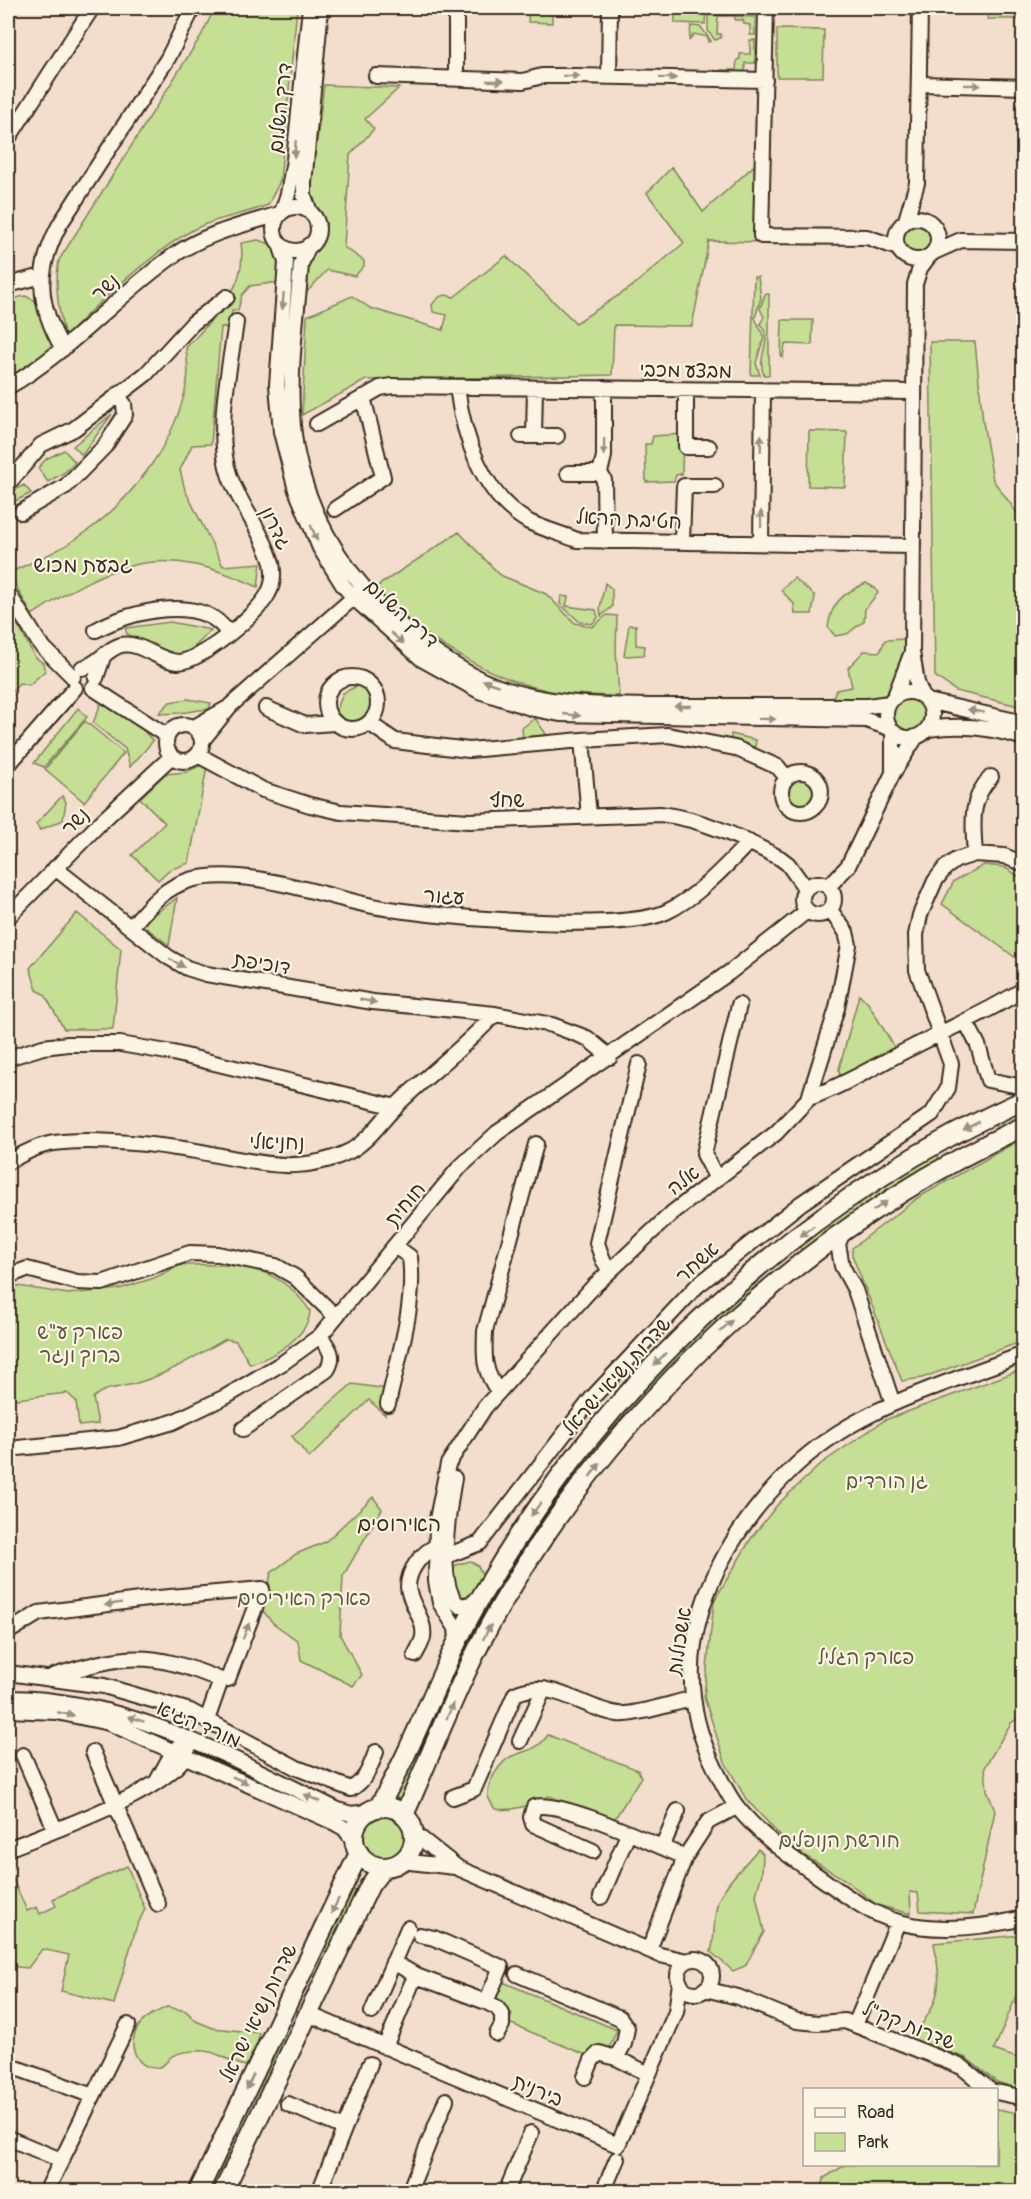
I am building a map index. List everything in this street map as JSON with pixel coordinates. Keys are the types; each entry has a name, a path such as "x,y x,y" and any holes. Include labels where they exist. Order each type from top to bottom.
{"main road":[{"name":"שדרות נשיאי ישראל","path":"373,1810 432,1697 457,1640 524,1525 597,1428 643,1375 698,1321 792,1243 867,1187 1021,1093"},
{"path":"404,1815 478,1647 500,1606 564,1509 661,1391 735,1318 843,1232 926,1177 1023,1126"},
{"path":"223,2192 370,1886 412,1847 414,1833 404,1815 392,1808 373,1810 356,1828 357,1847 369,1863 392,1864"},
{"name":"שדרות נשיאי ישראל","path":"198,2192 357,1847"}],"street":[{"path":"8,139 92,8"},
{"path":"63,349 46,315 42,276 47,252 60,224 168,58 193,8"},
{"name":"דרך השלום","path":"280,213 294,160 310,8"},
{"name":"דרך השלום","path":"310,212 304,196 304,183 321,8"},
{"path":"456,8 456,78"},
{"path":"609,77 610,8"},
{"path":"766,8 761,236 867,237 915,217 961,240"},
{"path":"915,284 896,240 917,183 920,8"},
{"path":"376,76 522,81 542,76 765,80"},
{"path":"920,84 1023,87"},
{"path":"829,886 848,866 893,773 932,715 917,683 912,652 915,284 920,268 938,241 917,183"},
{"path":"297,207 310,212 316,220 317,230 309,246 294,250 279,242 274,227 280,213 297,207"},
{"name":"נשר","path":"8,387 32,374 173,255 202,239 280,213"},
{"name":"נשר","path":"235,229 264,232 279,242"},
{"path":"867,237 917,260 961,240 1023,241"},
{"name":"דרך השלום","path":"279,242 286,262 277,385 281,432 296,490 320,548 423,660 478,691 534,709 581,716 866,720 891,730"},
{"name":"דרך השלום","path":"309,246 301,264 291,386 294,432 306,487 326,533 359,593 430,651 483,681 538,696 585,704 868,706 892,700"},
{"path":"8,285 42,276"},
{"path":"8,484 41,445 74,429 152,369 193,323 227,297"},
{"name":"גדרון","path":"77,676 117,646 129,645 163,659 185,661 202,654 265,599 274,575 270,556 234,488 224,452 224,424 236,322"},
{"path":"317,424 380,388 392,386 457,387"},
{"name":"מבצע מכבי","path":"457,387 914,392"},
{"name":"חטיבת הראל","path":"457,387 461,422 472,453 501,499 528,521 577,540 913,546"},
{"path":"535,388 528,436 557,436"},
{"path":"604,388 604,456 600,473 604,480 605,540"},
{"path":"686,390 686,447 709,447"},
{"path":"761,543 763,391"},
{"path":"21,512 66,486 105,446 125,415 123,404 117,395"},
{"path":"335,509 383,477 363,397"},
{"path":"568,473 600,473"},
{"path":"682,542 684,486 715,486"},
{"path":"8,593 40,644 77,676 83,692 95,683 103,657"},
{"path":"230,706 188,761 172,756 166,747 167,736 180,725 194,727 230,706 359,593"},
{"path":"96,630 128,616 170,609 208,615 219,622 228,633"},
{"path":"893,773 891,730 885,716 912,652"},
{"path":"8,765 77,676 92,671 95,683 167,736"},
{"path":"266,708 305,725 335,723 351,729 369,723 377,712 377,692 362,678 351,676 333,686 328,694 328,714 335,723"},
{"path":"892,700 911,692 925,698 1023,723"},
{"path":"369,723 395,741 469,750 668,735 735,748 778,767 786,777"},
{"path":"891,730 904,738 922,733 975,726 997,729 1023,738"},
{"path":"194,727 200,748"},
{"path":"582,740 589,816"},
{"name":"שחף","path":"200,748 263,790 310,805 342,812 469,821 660,814 686,817 749,842 788,864 805,888"},
{"name":"נשר","path":"8,917 55,868 172,756"},
{"path":"991,777 981,787 972,808 975,854 1004,856 1023,863"},
{"name":"עגור","path":"131,927 158,896 191,880 216,876 266,882 392,910 428,914 622,922 666,913 723,869 749,842"},
{"name":"אשחר","path":"440,1553 480,1543 560,1435 697,1286 800,1204 932,1114 948,1088 951,1064 917,970 918,925 935,881 945,868 956,860 975,854"},
{"name":"דוכיפת","path":"55,868 168,957 187,968 206,974 373,1002 495,1014 552,1025 586,1038 610,1057"},
{"path":"819,883 829,886 834,901 830,910 822,915 807,911 801,898 805,888 819,883"},
{"name":"אלה","path":"482,1594 466,1606 456,1603 448,1588 440,1553 437,1519 448,1464 456,1449 499,1392 610,1271 672,1213 776,1133 809,1098 837,1008 849,945 846,932 830,910"},
{"name":"חוחית","path":"8,1449 118,1438 173,1422 227,1396 284,1362 320,1336 459,1168 497,1133 730,972 807,911"},
{"path":"809,1098 840,1087 966,1022 1023,989"},
{"path":"717,1179 704,1154 739,1005"},
{"name":"נחניאלי","path":"8,1162 43,1145 70,1141 176,1148 250,1164 302,1165 350,1151 470,1042 495,1014"},
{"path":"966,1022 978,1045 988,1080 1021,1093"},
{"path":"8,1058 43,1047 68,1044 120,1044 173,1053 396,1107"},
{"path":"610,1271 597,1244 639,1064"},
{"path":"499,1392 491,1382 483,1364 485,1331 536,1144"},
{"path":"843,1232 838,1244 842,1266 855,1290 892,1401"},
{"path":"388,1404 411,1297 412,1276 410,1257 395,1246"},
{"path":"8,1276 27,1269 77,1282 102,1283 190,1253 218,1254 276,1266 296,1277 335,1316"},
{"path":"811,1256 830,1257 842,1266"},
{"path":"243,1429 327,1370 332,1362 331,1350 320,1336"},
{"name":"אשכולות","path":"1023,1354 892,1401 841,1430 788,1472 762,1500 725,1550 712,1578 699,1619 690,1674 695,1721 706,1751 736,1807 781,1851 865,1908 898,1922 932,1926 984,1926 1023,1918"},
{"path":"415,1655 423,1637 422,1623 408,1587 414,1567 427,1550 440,1553"},
{"name":"אלה","path":"440,1553 436,1581 440,1603 456,1628 457,1640"},
{"path":"8,1632 39,1613 147,1599 262,1589 228,1679 221,1680 180,1663 137,1656 96,1663 49,1677"},
{"path":"8,1673 104,1686 153,1699 207,1720 297,1768 351,1789 361,1783 369,1772 376,1752"},
{"path":"207,1720 221,1680"},
{"path":"453,1797 474,1789 515,1694 530,1688 544,1689 620,1714 692,1699"},
{"path":"520,1741 544,1689"},
{"name":"מורד הגיא","path":"8,1698 59,1701 93,1707 161,1727 338,1810 351,1814 373,1810"},
{"name":"מורד הגיא","path":"8,1710 57,1712 109,1723 333,1822 344,1828 357,1847"},
{"path":"8,1850 116,1805 156,1783 172,1772 180,1753 190,1739"},
{"path":"252,1768 258,1746"},
{"path":"93,1752 158,1904"},
{"path":"23,1755 55,1829"},
{"path":"593,1851 533,1824 531,1817 534,1808 545,1804 572,1811 685,1857"},
{"path":"654,1953 685,1857 708,1822 736,1807"},
{"path":"662,1848 678,1811"},
{"path":"414,1833 458,1868 654,1953 687,1961"},
{"path":"601,1897 628,1834"},
{"path":"392,1864 458,1868"},
{"path":"855,2025 898,1922"},
{"path":"372,2012 393,1962 414,1931 501,1967 486,2002"},
{"path":"654,1953 687,1991 738,1997"},
{"path":"679,1980 679,1969 687,1961 694,1959 704,1961 712,1974 738,1997"},
{"path":"393,1962 419,1977 496,2007 502,2014 502,2025 497,2034"},
{"path":"517,1974 620,2018 627,2028 624,2044 616,2058"},
{"path":"700,1991 709,1984 712,1974"},
{"path":"385,2047 412,1983 419,1977"},
{"name":"בירנית","path":"308,2014 618,2145 676,2012 679,1980"},
{"name":"בירנית","path":"676,2012 700,1991"},
{"name":"שדרות קק\"ל","path":"738,1997 797,2020 818,2023 845,2021 962,2067 988,2088"},
{"path":"46,2192 128,2025"},
{"path":"585,2077 592,2060 599,2053 616,2058 649,2074"},
{"path":"319,2192 370,2064"},
{"path":"8,2065 93,2096"},
{"path":"998,2092 1023,2098"},
{"path":"409,2192 446,2100"},
{"path":"288,2104 344,2128"},
{"path":"506,2192 531,2133"},
{"path":"8,2138 62,2160"},
{"path":"603,2192 616,2159"}],"green space":[{"path":"215,8 297,8 280,181 268,205 201,226 168,246 110,293 65,338 57,290 59,260 201,36"},
{"path":"529,8 552,8 552,23 528,22"},
{"path":"675,8 706,8 705,24 675,23"},
{"path":"988,8 1023,8 1023,19 988,19"},
{"path":"708,15 732,16 718,16 717,34 721,34 721,38 715,40 708,31"},
{"path":"735,16 755,17 755,35 750,35 750,25 744,24 743,20 735,20"},
{"path":"691,26 701,27 711,41 708,42 708,37 694,34 689,41"},
{"path":"777,29 824,30 823,77 777,77"},
{"path":"750,40 755,40 755,63 745,63 745,74 721,74 721,70 736,70 740,54 750,54"},
{"path":"324,85 399,88 365,119 374,129 350,155 344,247 364,261 364,266 355,276 327,270 307,292 309,260 325,237 326,223 312,198 311,187"},
{"path":"758,162 760,242 709,241 692,326 614,325 612,375 366,380 302,415 307,316 352,296 370,308 443,330 447,315 433,312 434,302 444,295 454,297 506,256 576,323 630,288 684,243 647,193 672,167 703,212"},
{"path":"918,223 930,227 934,239 930,251 918,255 906,251 902,239 906,227"},
{"path":"258,240 274,245 280,260 279,282 250,286 242,295 238,310 232,310 230,328 221,327 211,444 192,445 180,470 185,490 223,566 261,563 258,587 224,573 194,565 167,562 141,564 115,570 89,581 32,615 9,573 56,551 83,534 119,504 150,467 163,447 182,403 188,377 186,348 218,313 234,288 242,259 241,243"},
{"path":"754,277 758,277 761,298 755,318 764,337 756,363 760,375 751,375"},
{"path":"765,294 769,294 769,375 764,375 762,368 766,336 760,324 764,317 760,309"},
{"path":"25,296 40,303 43,323 54,348 8,378 8,300"},
{"path":"782,320 813,320 812,345 785,344 783,358 781,355"},
{"path":"930,342 975,342 983,422 993,480 1023,521 1023,707 956,691 935,676"},
{"path":"112,414 82,455 73,446"},
{"path":"809,431 847,432 845,487 808,486"},
{"path":"683,434 682,474 676,475 674,481 646,482 645,444 651,444 653,436"},
{"path":"64,450 75,462 65,472 48,482 38,468 46,459"},
{"path":"24,485 31,493 8,505 8,494"},
{"path":"459,532 500,575 546,594 575,623 592,627 607,615 617,616 616,650 619,696 571,694 539,688 487,670 436,641 413,624 376,587"},
{"path":"794,578 815,596 812,614 795,614 794,604 781,590"},
{"path":"605,583 612,589 612,607 601,616 600,608"},
{"path":"866,583 875,588 878,593 865,609 864,621 847,634 835,636 828,627 832,611 840,599"},
{"path":"561,596 568,597 566,606 596,610 598,618 592,624 580,622 560,604"},
{"path":"8,607 35,657 43,663 45,671 29,685 19,683 8,697"},
{"path":"170,622 211,630 190,650 183,654 175,654 167,653 127,634 125,628"},
{"path":"629,625 636,625 636,645 645,646 644,655 624,656"},
{"path":"906,639 900,674 884,697 851,702 832,700 836,690 852,687 848,668 864,651 880,652 885,640"},
{"path":"359,685 373,698 370,712 365,719 352,726 336,712 343,693"},
{"path":"910,698 922,703 927,715 922,727 910,732 898,727 893,715 898,703"},
{"path":"188,699 211,703 209,709 159,713 170,702"},
{"path":"102,701 138,725 153,741 130,767 125,749 93,723"},
{"path":"78,708 87,717 44,767 34,763"},
{"path":"535,718 548,737 524,753 522,728"},
{"path":"85,721 124,753 84,802 45,769"},
{"path":"731,734 756,740 753,762 730,754"},
{"path":"202,765 207,767 189,863 169,870 158,880 132,855 165,823 140,798 165,774 186,772"},
{"path":"801,774 813,779 818,791 813,803 801,808 789,803 784,791 789,779"},
{"path":"62,796 66,802 63,820 40,830 36,824"},
{"path":"984,865 1004,867 1023,879 1023,963 942,904 954,881"},
{"path":"177,898 169,945 141,924"},
{"path":"77,913 121,949 113,1029 64,1029 45,995 37,990 30,968"},
{"path":"859,995 868,1003 895,1048 840,1082 839,1069"},
{"path":"1023,1107 1023,1120 999,1132 993,1122"},
{"path":"1023,1138 1023,1341 922,1378 902,1381 852,1255 852,1248 919,1197"},
{"path":"935,1152 941,1162 805,1254 798,1245 850,1206"},
{"name":"פארק ע\"ש ברוך ונגר","path":"181,1265 237,1266 269,1275 284,1283 297,1295 310,1311 308,1320 296,1338 288,1345 259,1361 250,1364 236,1341 226,1339 160,1375 103,1391 93,1398 98,1424 79,1426 76,1401 67,1393 8,1400 8,1287 12,1285 68,1294 119,1289 154,1278"},
{"path":"753,1282 760,1290 649,1396 639,1388"},
{"name":"פארק הגליל","path":"1023,1369 1023,1715 1011,1723 985,1767 987,1790 995,1811 973,1914 920,1911 918,1893 910,1892 911,1914 877,1905 844,1879 805,1856 784,1840 746,1799 725,1762 704,1697 714,1601 752,1537 778,1504 822,1463 885,1420"},
{"path":"352,1384 387,1389 385,1415 369,1400 309,1458 292,1436"},
{"path":"603,1429 613,1437 497,1601 488,1595 508,1562"},
{"name":"פארק האיריסים","path":"373,1497 382,1509 343,1576 340,1635 362,1675 353,1686 301,1660 298,1641 273,1623 263,1611 271,1573 296,1554 325,1542"},
{"path":"470,1561 478,1566 483,1577 470,1595 461,1597 453,1593 449,1573 456,1565"},
{"path":"469,1636 471,1643 404,1801 392,1796"},
{"path":"548,1735 638,1770 641,1777 614,1820 549,1796 517,1808 495,1809 488,1791 499,1768 512,1756 536,1747"},
{"path":"385,1815 400,1822 407,1837 400,1852 385,1859 370,1852 363,1837 370,1822"},
{"path":"758,1849 763,1854 762,1873 756,1895 764,1932 745,1966 733,1971 711,1952 716,1910 720,1897 728,1884"},
{"path":"127,1866 145,1909 136,1928 114,2004 61,1991 69,1955 42,1949 28,1968 8,1966 8,1868 27,1911 37,1907 40,1914 56,1906 53,1899"},
{"path":"362,1889 329,1954 320,1950 349,1891"},
{"path":"1022,1935 1021,1984 994,2050 1023,2060 1023,2090 997,2082 966,2058 912,2039 929,2014 937,1994 938,1973 934,1943"},
{"path":"503,1982 617,2030 603,2062 509,2023 512,2014 496,1997"},
{"path":"167,2007 186,2011 196,2021 213,2028 259,2033 257,2047 247,2066 216,2053 200,2051 175,2055 163,2065 155,2068 143,2065 134,2049 136,2031 146,2018"},
{"path":"280,2032 290,2037 266,2088 257,2084"},
{"path":"998,2109 1023,2114 1023,2191 822,2191 824,2178 843,2166 998,2166"},
{"path":"223,2153 234,2157 217,2191 205,2192"}],"district":[{"name":"גבעת מכוש","path":"83,565"},
{"name":"האירוסים","path":"399,1524"}],"park label":[{"name":"גן הורדים","path":"887,1481"},
{"name":"חורשת הנופלים","path":"839,1840"}]}
